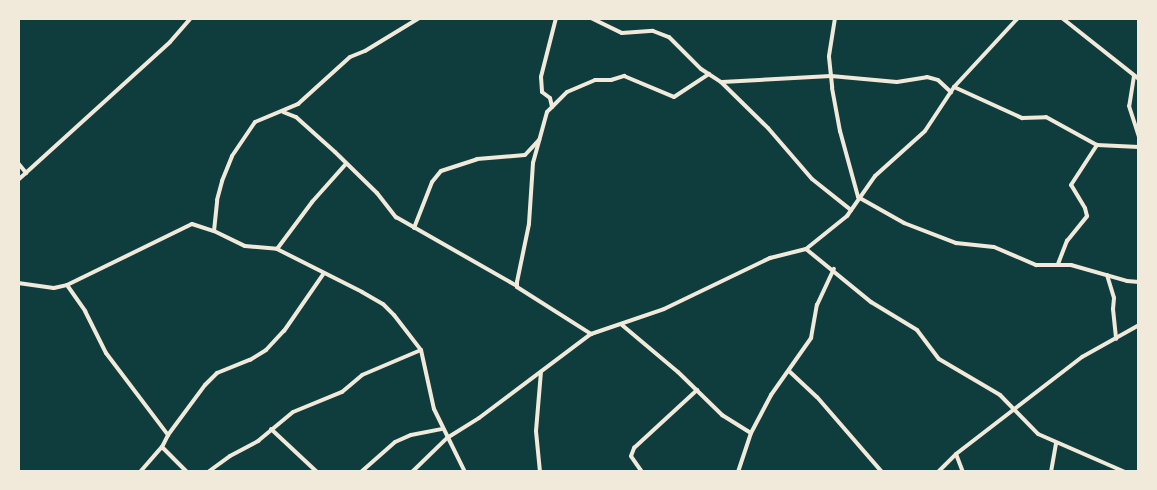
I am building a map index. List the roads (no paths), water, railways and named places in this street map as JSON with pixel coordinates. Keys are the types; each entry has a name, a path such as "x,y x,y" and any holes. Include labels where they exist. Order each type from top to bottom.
{"street":[{"path":"18,180 170,42 191,18"},
{"path":"214,231 217,200 232,156 255,122 298,104 350,57 365,51 419,18"},
{"path":"552,107 550,98 542,92 541,77 556,18"},
{"path":"591,18 622,33 653,31 669,37 709,74 721,82 768,128 802,169 851,210"},
{"path":"835,18 829,57 831,76 840,131 858,197 904,223 947,240 989,246 1036,265 1071,265 1139,282"},
{"path":"412,472 447,438 479,418 591,333 622,325 681,301 770,258 806,249 840,223 875,176 925,131 953,90 1018,18"},
{"path":"1062,18 1137,77 1129,106 1139,137"},
{"path":"517,287 517,275 529,224 528,199 533,163 547,112 567,92 595,80 610,80 624,76 674,97 687,91 709,74"},
{"path":"721,82 831,76 897,82 927,77 1022,118 1046,117 1096,145 1139,147"},
{"path":"280,111 296,117 377,193 396,217 591,333"},
{"path":"414,228 437,174 448,167 477,159 525,155 541,137"},
{"path":"1058,264 1067,241 1087,216 1085,208 1071,185 1096,145"},
{"path":"18,163 26,173"},
{"path":"277,249 312,202 345,165"},
{"path":"18,283 54,288 68,285 192,224 214,231 245,246 277,249 383,304 421,350 434,409 465,472"},
{"path":"806,249 834,269 871,302 917,330 939,359 1000,395 1038,434 1124,472"},
{"path":"738,472 751,433 771,394 811,338 821,296 834,269"},
{"path":"140,472 162,447 168,435 217,373 250,360 276,340 324,273"},
{"path":"1107,275 1114,298 1116,339"},
{"path":"68,285 85,311 106,353 168,435"},
{"path":"622,325 697,390 722,415 751,433"},
{"path":"938,472 956,454 1082,357 1139,325"},
{"path":"208,472 230,456 252,446 271,429 304,406 342,392 362,375 421,350"},
{"path":"789,371 817,397 882,472"},
{"path":"540,472 536,431 541,372"},
{"path":"642,472 631,456 634,448 697,390"},
{"path":"271,429 316,472"},
{"path":"362,472 395,442 411,435 442,429"},
{"path":"1050,472 1056,443"},
{"path":"162,447 187,472"},
{"path":"956,454 963,472"}]}
